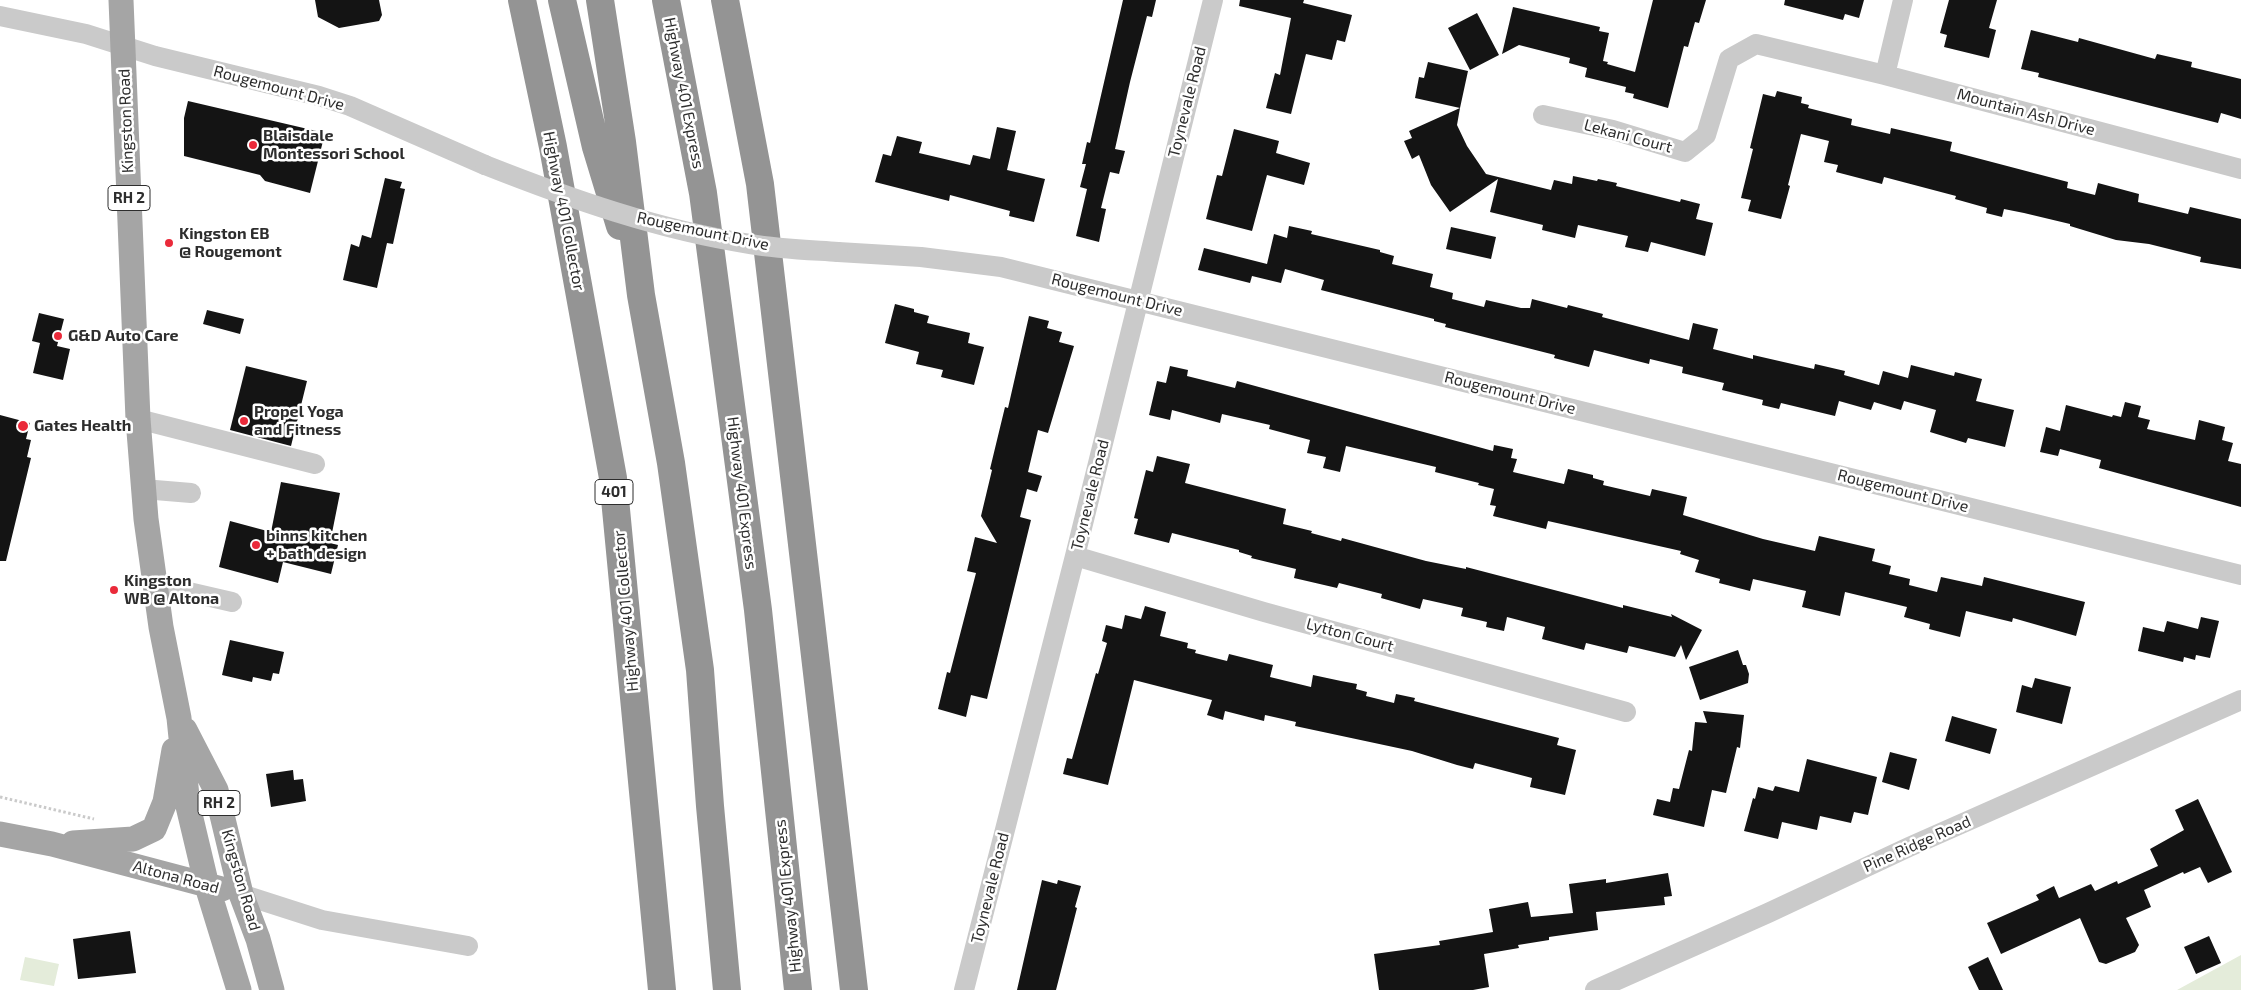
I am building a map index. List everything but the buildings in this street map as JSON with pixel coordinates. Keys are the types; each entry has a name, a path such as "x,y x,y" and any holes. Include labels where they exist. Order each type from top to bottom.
{"highway":[{"name":"Highway 401 Collector","path":"522,0 552,147 613,478 662,990"},
{"path":"562,0 596,148 641,295"},
{"path":"600,0 622,142 641,295 671,463 700,670 727,990"},
{"name":"Highway 401 Express","path":"666,0 703,193 758,610 798,990"},
{"path":"725,0 760,184 854,990"}],"main road":[{"name":"Kingston Road","path":"121,0 138,419 143,489 154,584 179,718 188,806 207,886 239,990"},
{"name":"Kingston Road","path":"179,718 216,790 241,894 258,939 272,990"},
{"path":"52,844 133,839 154,830 165,802 179,718"},
{"name":"Altona Road","path":"0,834 52,844 241,894"}],"street":[{"name":"Toynevale Road","path":"964,990 1075,556 1213,0"},
{"path":"1885,75 1904,0"},
{"name":"Rougemount Drive","path":"0,16 86,34 123,46 319,96 350,106 485,165 547,189 644,221 751,244 921,257 1001,267 2241,575"},
{"name":"Lekani Court","path":"1543,115 1613,130 1685,152 1706,135 1729,59 1756,44 1885,75"},
{"name":"Mountain Ash Drive","path":"1885,75 2241,169"},
{"path":"138,419 315,464"},
{"path":"143,489 191,493"},
{"name":"Lytton Court","path":"1075,556 1264,612 1626,712"},
{"path":"154,584 232,602"},
{"name":"Pine Ridge Road","path":"1595,990 1768,913 1909,847 2241,700"},
{"name":"Altona Road","path":"241,894 322,920 468,946"}],"path":[{"path":"0,797 101,821"}],"green space":[{"path":"2241,955 2241,990 2177,990"},
{"path":"25,957 59,964 54,986 20,980"}],"place":[{"name":"Blaisdale Montessori School","path":"253,145"},
{"name":"Kingston EB @ Rougemont","path":"169,243"},
{"name":"G&D Auto Care","path":"58,336"},
{"name":"Propel Yoga and Fitness","path":"244,421"},
{"name":"Gates Health","path":"23,426"},
{"name":"binns kitchen + bath design","path":"256,545"},
{"name":"Kingston WB @ Altona","path":"114,590"}]}
